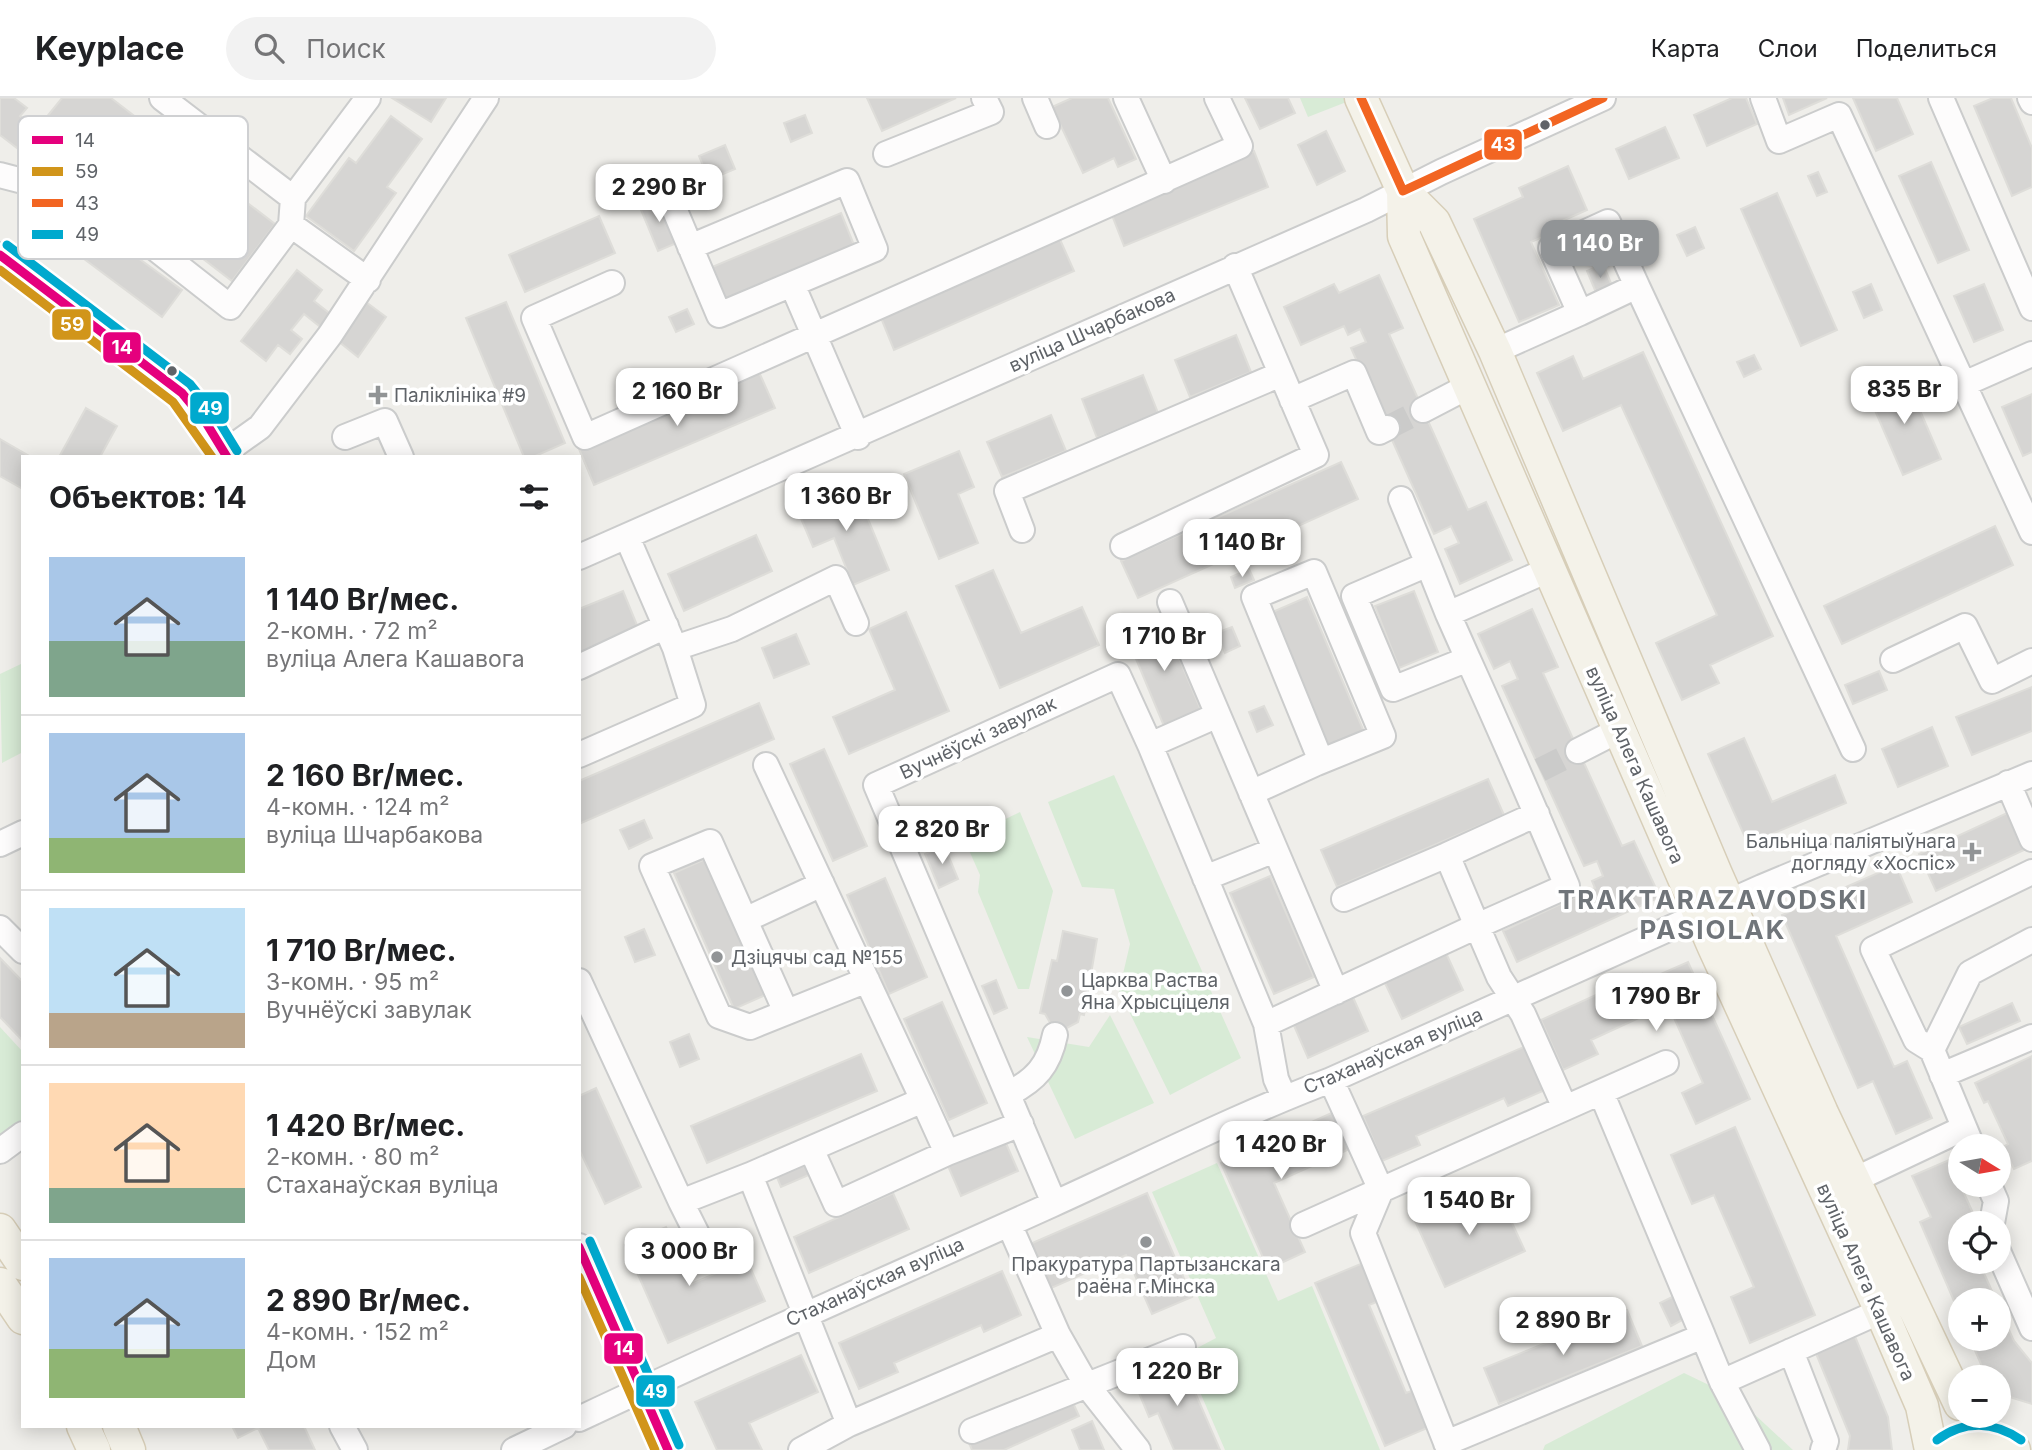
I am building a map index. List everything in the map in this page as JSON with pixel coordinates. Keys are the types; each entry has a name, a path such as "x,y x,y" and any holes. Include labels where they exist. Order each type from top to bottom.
{"main road":[{"name":"вуліца Алега Кашавога","path":"1361,98 1403,191 1433,222 1495,351 1714,909"},
{"name":"вуліца Алега Кашавога","path":"1403,191 1404,236 1619,730 1714,909 1848,1192 1948,1381"},
{"name":"вуліца Алега Кашавога","path":"1848,1192 1881,1311 1922,1406 1931,1450"},
{"path":"0,1230 21,1261"},
{"path":"0,1284 21,1315"},
{"path":"84,1428 94,1450"},
{"path":"119,1428 129,1450"},
{"path":"1986,1428 2012,1445"},
{"path":"1944,1450 1967,1438 2012,1445"}],"street":[{"path":"162,98 186,116"},
{"path":"169,259 230,307 290,225 293,198 368,98"},
{"path":"0,255 182,393 226,454 260,427 331,335 486,98"},
{"path":"886,154 991,112 984,98"},
{"path":"1035,98 1047,126"},
{"path":"1126,98 1164,181"},
{"path":"612,283 534,318 585,437 1240,146 1217,98"},
{"name":"вуліца Шчарбакова","path":"581,556 858,437 1235,266 1366,210 1603,98"},
{"path":"1763,98 1779,141 1839,115 2032,532"},
{"path":"1941,98 2032,308"},
{"path":"248,164 293,198"},
{"path":"0,175 18,180"},
{"path":"665,187 690,247 719,315 875,249 847,181 690,247"},
{"path":"1580,313 1551,248 1608,222 1853,749"},
{"path":"290,225 368,280"},
{"path":"1123,546 1316,455 1235,266"},
{"path":"792,284 858,437"},
{"path":"1495,351 1637,286"},
{"path":"1964,384 2032,354"},
{"path":"1292,400 1354,373 1379,432 1387,428"},
{"path":"1022,530 1007,491 1281,374"},
{"path":"1423,410 1471,385"},
{"path":"345,438 385,421 400,455"},
{"path":"1266,1024 1567,886 1537,814 1531,775 1468,659 1401,499"},
{"path":"581,754 693,705 670,637 627,537"},
{"path":"1428,564 1354,596 1393,689 1468,659"},
{"path":"1448,614 1548,570"},
{"path":"1251,793 1382,736 1314,572 1254,597 1321,761 1317,763"},
{"path":"581,666 670,637 732,629 836,578 856,623"},
{"path":"1170,602 1336,992"},
{"path":"1893,660 1965,626 1992,681 2032,661"},
{"name":"Вучнёўскі завулак","path":"1054,1203 876,785 1118,675 1150,745 1266,1024 1276,1079 1284,1097"},
{"path":"1150,745 1218,715"},
{"path":"1578,751 1619,730"},
{"path":"766,765 947,1153"},
{"name":"Стаханаўская вуліца","path":"586,1407 642,1388 805,1312 1009,1224 1284,1097 1331,1080 1714,909 2032,774"},
{"path":"2008,783 2032,839"},
{"path":"1343,899 1537,814"},
{"path":"0,844 21,834"},
{"path":"786,1012 710,842 652,866 719,1016 750,1027 867,981"},
{"path":"1205,878 1275,849"},
{"path":"1447,855 1499,977 1514,998 1565,1108"},
{"path":"1967,1134 1932,1050 1916,1040 1873,949 2032,872"},
{"path":"745,920 822,884"},
{"path":"0,928 21,949"},
{"path":"1932,1050 1970,973 2032,940"},
{"path":"581,985 704,1248"},
{"path":"1008,1094 1023,1087 1050,1060 1055,1035"},
{"path":"1942,1075 2032,1037"},
{"path":"1303,1225 1666,1063"},
{"path":"1331,1080 1381,1190 1363,1233 1448,1447 1703,1336"},
{"path":"1601,1092 1722,1382 1758,1450"},
{"path":"681,1202 811,1151 923,1100"},
{"path":"811,1151 836,1204 947,1153 1021,1124"},
{"path":"0,1151 21,1135"},
{"path":"1848,1192 1948,1146"},
{"path":"750,1175 849,1424"},
{"path":"1009,1224 1058,1335 1086,1384 1138,1450"},
{"path":"581,1253 667,1450"},
{"path":"2008,1274 2032,1328"},
{"path":"1722,1382 1881,1311"},
{"path":"801,1450 849,1424 1058,1335"},
{"path":"972,1431 1183,1347"},
{"path":"1791,1350 1826,1441 1823,1450"},
{"path":"343,1428 355,1450"},
{"path":"514,1450 560,1428"}],"green space":[{"path":"1300,98 1348,98 1349,101 1308,117"},
{"path":"21,664 21,753 2,763 0,674"},
{"path":"1114,775 1241,1058 1170,1095 1119,991 1130,944 1114,889 1082,887 1048,802"},
{"path":"1020,812 1053,891 1029,989 1018,989 978,892 980,875 964,839"},
{"path":"1110,1015 1154,1103 1075,1139 1027,1037 1089,1047"},
{"path":"0,1027 21,1050 21,1124 0,1138"},
{"path":"1217,1163 1278,1301 1312,1286 1380,1450 1225,1450 1184,1355 1216,1338 1152,1192"},
{"path":"1684,1373 1738,1399 1793,1450 1543,1450 1545,1445"}],"building":[{"path":"0,98 14,98 27,108 18,116 18,149 0,135"},
{"path":"62,98 111,98 134,116 47,116"},
{"path":"392,98 446,98 431,122"},
{"path":"867,98 956,98 882,131"},
{"path":"1072,98 1108,98 1136,159 1118,167 1114,158 1083,173 1052,107"},
{"path":"1245,98 1288,98 1295,113 1260,129"},
{"path":"1732,98 1746,98 1757,124 1707,146 1694,115"},
{"path":"1783,98 1827,98 1789,115"},
{"path":"1853,98 1897,98 1913,134 1876,151"},
{"path":"1993,98 2011,98 2032,148 2032,187 2012,196 1974,106"},
{"path":"805,115 812,133 791,142 784,123"},
{"path":"391,116 422,139 387,187 396,193 354,251 306,216 349,158 356,163"},
{"path":"1665,127 1679,158 1629,179 1616,149"},
{"path":"1326,131 1345,171 1317,185 1298,145"},
{"path":"725,145 735,169 709,180 699,156"},
{"path":"1254,151 1268,187 1124,246 1110,210"},
{"path":"1931,162 1969,250 1938,263 1899,176"},
{"path":"1568,166 1587,210 1542,230 1545,236 1531,242 1559,305 1519,322 1474,219 1523,197 1519,188"},
{"path":"1818,172 1827,192 1817,196 1808,176"},
{"path":"1777,193 1837,330 1801,346 1741,209"},
{"path":"660,197 679,242 658,251 639,205"},
{"path":"248,203 275,224 232,281 203,259 248,259"},
{"path":"841,213 856,250 720,307 705,270"},
{"path":"599,216 615,253 525,292 509,255"},
{"path":"1695,227 1704,248 1687,256 1677,235"},
{"path":"1058,235 1074,271 894,350 879,313"},
{"path":"84,259 139,259 182,290 162,317"},
{"path":"1603,264 1613,288 1597,295 1587,271"},
{"path":"297,270 322,290 314,301 333,316 323,329 304,314 291,330 302,339 290,354 278,345 266,361 241,341"},
{"path":"1379,275 1403,328 1389,334 1468,510 1486,502 1512,560 1460,584 1445,549 1459,543 1451,526 1434,534 1351,348 1366,342 1360,329 1348,335 1344,326 1301,345 1284,307 1334,284 1339,293"},
{"path":"1871,284 1882,310 1864,318 1853,292"},
{"path":"1984,284 2003,330 1974,342 1954,296"},
{"path":"366,302 386,317 358,357 338,341"},
{"path":"506,302 565,443 538,455 523,455 466,318"},
{"path":"687,309 694,324 676,332 669,317"},
{"path":"1236,335 1251,372 1190,397 1175,360"},
{"path":"1643,352 1773,636 1710,665 1719,683 1682,700 1656,643 1717,615 1621,405 1563,431 1537,373 1573,356 1583,379"},
{"path":"1754,355 1761,369 1744,377 1737,362"},
{"path":"759,372 775,408 594,485 579,449"},
{"path":"1143,375 1158,413 1097,438 1082,399"},
{"path":"1905,376 1941,459 1903,475 1867,392"},
{"path":"2032,394 2032,452 2023,456 2002,407"},
{"path":"86,408 117,426 101,455 60,455"},
{"path":"1051,415 1066,451 1002,477 987,442"},
{"path":"0,439 28,455 21,455 21,488 0,476"},
{"path":"959,451 974,487 958,494 978,543 939,559 904,474"},
{"path":"1341,462 1358,499 1138,598 1121,561"},
{"path":"854,485 889,570 853,585 834,538 813,547 797,509"},
{"path":"1995,526 2013,565 1842,644 1824,606"},
{"path":"756,535 772,571 684,611 668,574"},
{"path":"1249,569 1254,580 1235,588 1231,577"},
{"path":"993,570 1021,633 1082,607 1099,645 1000,688 956,586"},
{"path":"623,591 639,630 581,654 581,608"},
{"path":"1414,591 1438,652 1399,668 1375,606"},
{"path":"1307,597 1367,739 1328,755 1268,614"},
{"path":"1532,609 1558,667 1543,673 1622,846 1634,841 1660,897 1517,962 1503,931 1595,888 1592,881 1603,876 1597,861 1584,866 1502,686 1518,679 1510,661 1494,669 1478,634"},
{"path":"906,612 949,711 849,754 833,717 895,690 869,629"},
{"path":"1161,615 1203,715 1166,731 1124,630"},
{"path":"1232,627 1240,646 1225,653 1216,633"},
{"path":"796,634 809,664 774,678 762,648"},
{"path":"1879,671 1887,690 1853,704 1845,685"},
{"path":"2032,687 2032,731 1972,755 1956,717"},
{"path":"759,703 774,739 581,823 581,780"},
{"path":"1264,706 1273,725 1257,732 1249,712"},
{"path":"1932,727 1948,766 1898,787 1882,749"},
{"path":"1744,738 1772,802 1835,775 1846,803 1748,844 1708,754"},
{"path":"824,749 867,846 833,861 790,764"},
{"path":"1488,779 1504,815 1337,887 1321,850"},
{"name":"Бальніца паліятыўнага догляду «Хоспіс»","path":"2007,813 2024,850 1936,891 1919,854"},
{"path":"644,820 652,838 629,849 620,830"},
{"path":"944,845 958,879 939,888 925,854"},
{"path":"712,856 772,992 734,1009 674,873"},
{"path":"1896,865 1912,902 1836,936 1894,1067 1907,1061 1932,1118 1896,1134 1873,1081 1858,1088 1782,915"},
{"path":"1270,876 1314,977 1274,994 1230,893"},
{"path":"885,878 927,977 889,994 847,895"},
{"path":"644,929 655,955 635,962 625,937"},
{"name":"Царква Раства Яна Хрысціцеля","path":"1063,931 1097,939 1084,1015 1080,1014 1078,1022 1065,1029 1052,1026 1045,1014 1040,1013 1052,960 1057,961"},
{"path":"1446,953 1463,990 1402,1019 1384,981"},
{"path":"0,958 21,980 21,1039 0,1017"},
{"path":"1688,962 1750,1099 1696,1124 1682,1093 1703,1083 1671,1011 1657,1018 1654,1011 1591,1040 1598,1054 1563,1070 1541,1020 1642,974 1645,981"},
{"path":"996,980 1007,1008 994,1014 982,986"},
{"path":"1352,995 1368,1031 1308,1058 1292,1021"},
{"path":"942,1002 987,1103 949,1120 904,1019"},
{"path":"2012,1003 2020,1021 1967,1044 1959,1027"},
{"path":"689,1034 699,1059 680,1067 670,1042"},
{"path":"1526,1046 1545,1090 1508,1106 1504,1098 1416,1136 1420,1145 1382,1161 1363,1116"},
{"path":"861,1054 877,1091 707,1163 691,1126"},
{"path":"2032,1056 2032,1161 2014,1169 2011,1163 2011,1134 2003,1134 1988,1101 1984,1103 1975,1083"},
{"path":"596,1088 641,1187 605,1204 581,1153 581,1095"},
{"path":"1338,1110 1354,1147 1274,1183 1305,1252 1268,1269 1221,1163"},
{"path":"1735,1127 1815,1315 1750,1343 1731,1297 1754,1287 1714,1195 1692,1204 1671,1155"},
{"path":"1002,1134 1018,1171 961,1196 945,1159"},
{"path":"804,1158 811,1174 781,1187 774,1170"},
{"path":"1948,1160 1948,1197 1966,1197 1972,1211 1948,1211 1948,1274 1984,1274 1991,1288 1948,1288 1920,1222 1931,1217 1912,1176"},
{"path":"1480,1191 1487,1205 1501,1199 1525,1251 1445,1287 1415,1221"},
{"path":"893,1193 909,1229 809,1273 794,1237"},
{"path":"1147,1193 1192,1297 1152,1314 1126,1255 1049,1289 1030,1244"},
{"path":"666,1227 691,1284 747,1260 765,1301 668,1343 625,1245"},
{"path":"1363,1263 1379,1301 1369,1305 1406,1393 1417,1389 1432,1426 1385,1446 1315,1283"},
{"path":"1002,1271 1021,1315 984,1332 981,1325 894,1363 898,1372 859,1389 839,1343"},
{"path":"1674,1296 1684,1319 1671,1326 1660,1303"},
{"path":"1627,1310 1642,1346 1499,1404 1484,1368"},
{"path":"1854,1334 1888,1417 1892,1450 1848,1450 1850,1436 1815,1351"},
{"path":"2011,1334 2032,1363 2032,1404 2011,1397 2011,1365 1981,1365 1975,1351 2011,1351"},
{"path":"801,1355 818,1392 749,1423 762,1450 717,1450 695,1402"},
{"path":"1181,1360 1220,1450 1174,1450 1158,1413 1149,1417 1134,1381"},
{"path":"1070,1396 1079,1416 1004,1450 972,1450 969,1443"},
{"path":"1092,1421 1104,1450 1080,1450 1072,1430"},
{"path":"233,1428 258,1428 238,1438"},
{"path":"258,1428 305,1428 315,1450 269,1450"}],"tunnel":[{"path":"1387,428 1423,410"},
{"path":"1540,770 1578,751"}],"transit line":[{"name":"43","path":"1361,98 1403,191"},
{"name":"43","path":"1403,191 1603,98"},
{"name":"49","path":"7,245 18,253"},
{"name":"14","path":"0,255 182,393 205,421 226,455"},
{"name":"49","path":"25,259 190,384 215,415 237,451"},
{"name":"59","path":"0,270 173,402 211,455"},
{"name":"49","path":"590,1241 679,1445"},
{"name":"14","path":"581,1252 668,1450"},
{"name":"59","path":"581,1282 655,1450"},
{"name":"49","path":"1937,1440 1958,1429 1979,1425 2000,1429 2021,1440"}],"place":[{"name":"Паліклініка #9","path":"378,395"},
{"name":"Бальніца паліятыўнага догляду «Хоспіс»","path":"1972,852"},
{"name":"Дзіцячы сад №155","path":"717,957"},
{"name":"Царква Раства Яна Хрысціцеля","path":"1067,991"},
{"name":"Пракуратура Партызанскага раёна г.Мінска","path":"1146,1242"}],"district":[{"name":"TRAKTARAZAVODSKI PASIOLAK","path":"1713,914"}]}
